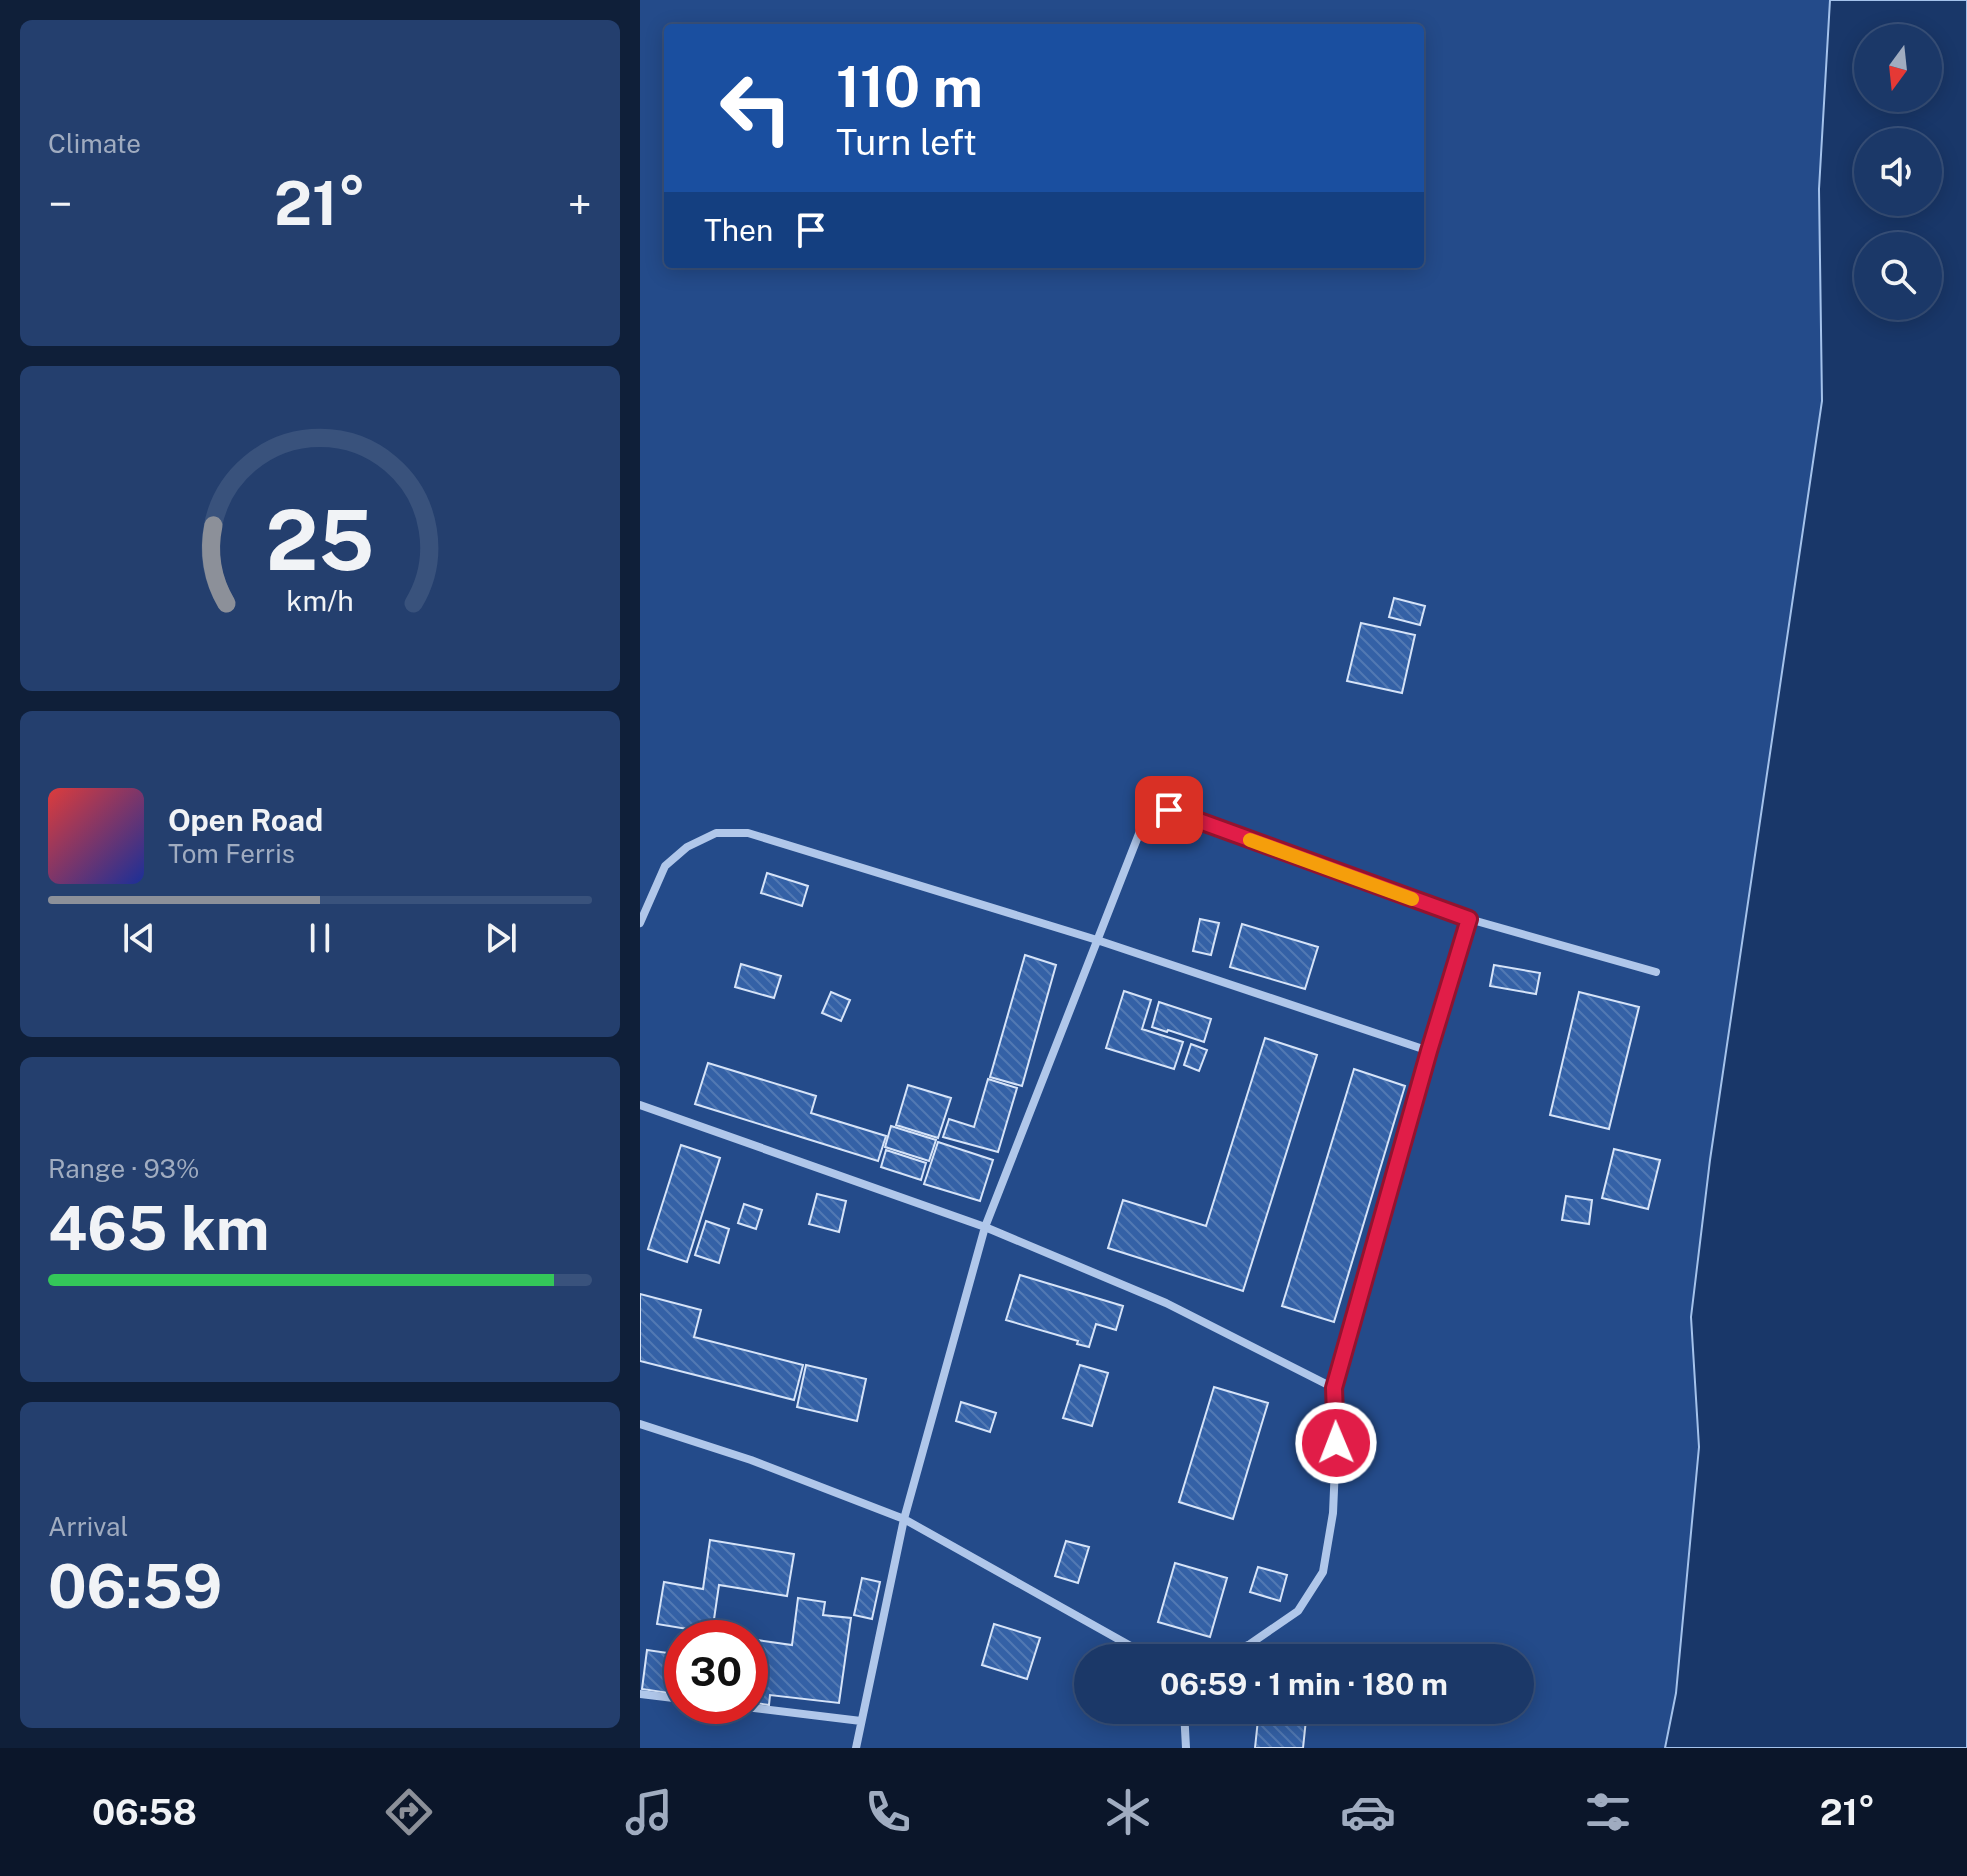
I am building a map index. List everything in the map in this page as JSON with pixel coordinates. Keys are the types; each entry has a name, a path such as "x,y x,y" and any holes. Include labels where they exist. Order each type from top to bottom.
{"street":[{"path":"856,1748 904,1519 985,1227 1144,821 1155,811 1169,810 1469,919 1656,972"},
{"path":"640,923 665,866 687,847 716,833 748,833 1097,940 1429,1051"},
{"path":"1250,1644 1298,1611 1323,1572 1333,1513 1336,1443 1334,1388 1469,919"},
{"path":"640,1105 985,1227 1166,1303 1334,1388"},
{"path":"640,1424 751,1460 904,1519 1127,1644"},
{"path":"640,1694 664,1697"},
{"path":"768,1710 861,1721"},
{"path":"1185,1724 1186,1748"}],"water":[{"path":"1830,0 1967,0 1967,1748 1665,1748 1676,1693 1699,1447 1691,1317 1710,1160 1822,401 1819,189"}],"building":[{"path":"1394,598 1425,606 1420,625 1389,617"},
{"path":"1361,623 1415,635 1402,693 1347,681"},
{"path":"767,873 808,886 802,906 761,893"},
{"path":"1200,919 1219,923 1211,955 1193,951"},
{"path":"1242,924 1318,947 1305,989 1230,967"},
{"path":"1025,955 1056,965 1022,1086 990,1077"},
{"path":"741,964 781,976 774,998 735,987"},
{"path":"1494,965 1540,973 1536,994 1490,986"},
{"path":"1124,991 1151,1000 1142,1029 1183,1042 1174,1069 1106,1048"},
{"path":"831,992 850,1000 841,1021 822,1013"},
{"path":"1579,992 1639,1007 1609,1129 1550,1115"},
{"path":"1159,1002 1211,1019 1204,1042 1152,1027"},
{"path":"1265,1038 1317,1055 1243,1291 1108,1248 1123,1200 1206,1226"},
{"path":"1191,1044 1207,1050 1199,1071 1184,1065"},
{"path":"708,1063 816,1096 811,1113 886,1136 878,1161 695,1104"},
{"path":"1354,1069 1405,1086 1334,1322 1282,1306"},
{"path":"988,1079 1017,1088 998,1152 943,1137 949,1119 974,1127"},
{"path":"908,1085 951,1098 938,1138 896,1125"},
{"path":"891,1126 936,1140 929,1161 885,1147"},
{"path":"938,1142 993,1160 980,1201 924,1184"},
{"path":"681,1145 720,1158 687,1262 648,1249"},
{"path":"1614,1149 1660,1160 1648,1209 1602,1198"},
{"path":"886,1150 926,1163 921,1180 881,1167"},
{"path":"817,1194 846,1201 839,1232 809,1224"},
{"path":"1566,1196 1592,1200 1589,1224 1562,1220"},
{"path":"744,1204 762,1210 756,1229 738,1223"},
{"path":"706,1221 729,1229 719,1263 695,1255"},
{"path":"1020,1275 1123,1306 1116,1330 1096,1324 1089,1347 1006,1320"},
{"path":"640,1294 701,1310 694,1337 803,1365 794,1400 640,1361"},
{"path":"806,1365 866,1379 857,1421 797,1407"},
{"path":"1080,1365 1108,1373 1092,1426 1063,1418"},
{"path":"1214,1387 1268,1403 1233,1519 1179,1502"},
{"path":"961,1402 996,1413 990,1432 956,1421"},
{"path":"710,1540 794,1554 787,1596 719,1585 714,1620 664,1620 664,1625 657,1624 664,1582 703,1589"},
{"path":"1066,1541 1089,1547 1078,1583 1055,1576"},
{"path":"1175,1563 1227,1578 1210,1637 1158,1622"},
{"path":"1258,1567 1287,1575 1280,1601 1250,1592"},
{"path":"862,1578 880,1582 872,1619 854,1615"},
{"path":"798,1598 825,1602 823,1615 851,1618 839,1703 770,1695 768,1705 768,1642 792,1645"},
{"path":"994,1624 1040,1638 1027,1679 982,1665"},
{"path":"647,1650 664,1652 664,1692 642,1689"},
{"path":"1258,1724 1306,1724 1303,1748 1255,1748"}],"slow traffic":[{"path":"1250,840 1412,899"}],"route":[{"path":"1169,810 1469,919 1334,1388 1336,1443"}]}
